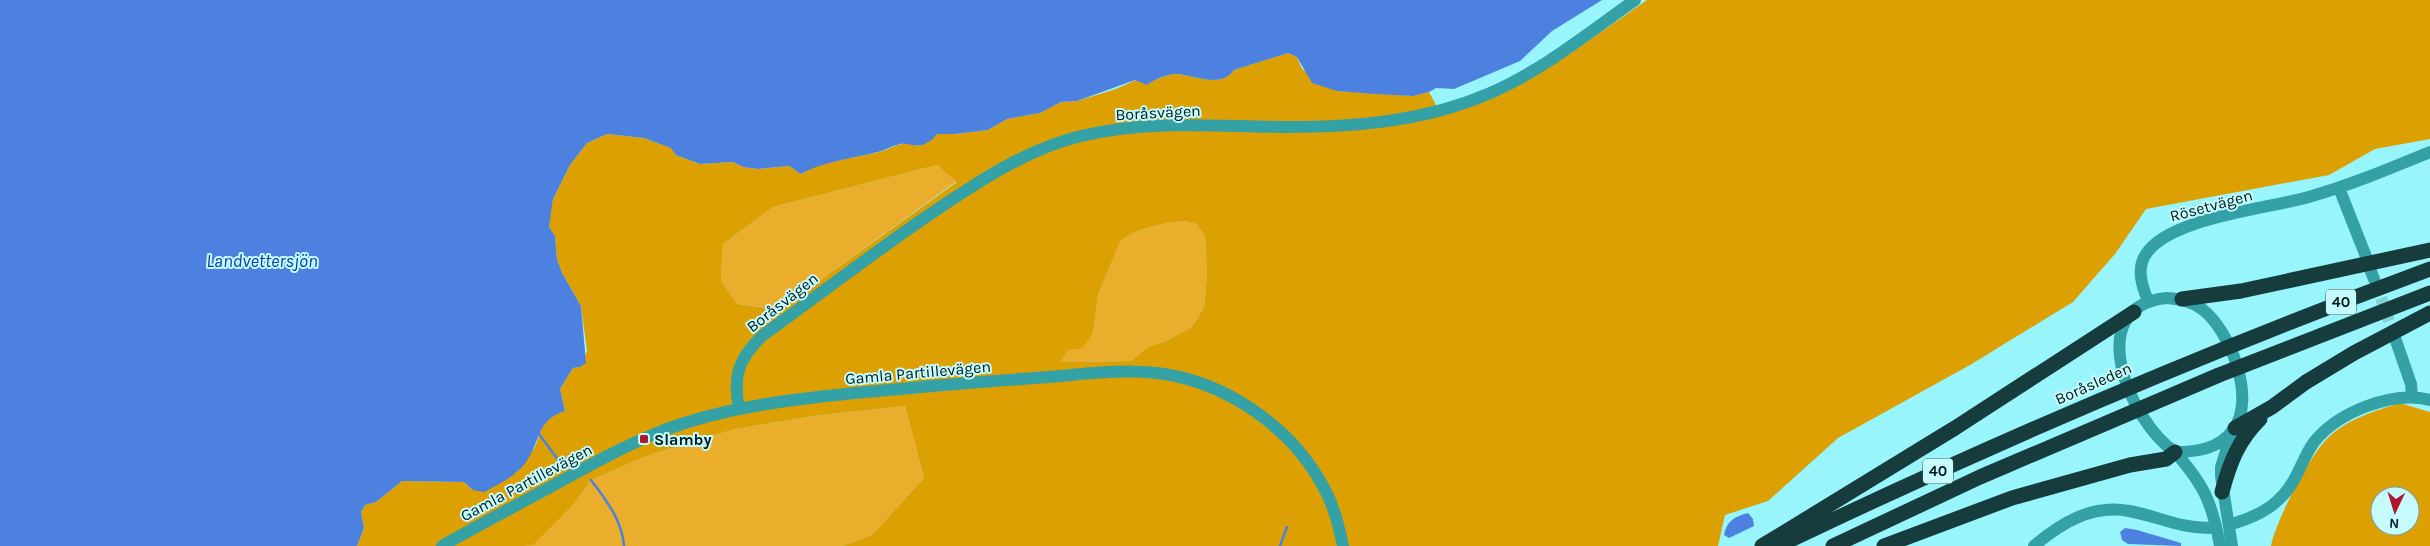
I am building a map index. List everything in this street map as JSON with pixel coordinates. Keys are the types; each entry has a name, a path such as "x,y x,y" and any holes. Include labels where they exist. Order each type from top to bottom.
{"highway":[{"path":"2182,299 2241,291 2430,250"},
{"name":"Boråsleden","path":"1778,546 1971,456 2147,379 2430,269"},
{"name":"40","path":"1832,546 1980,477 2219,375 2430,294"},
{"path":"1762,546 1963,423 2134,312"},
{"path":"2234,430 2272,407 2314,377 2430,313"},
{"path":"2222,492 2231,458 2238,444 2272,407"},
{"path":"1884,546 2012,498 2130,465 2166,459 2175,452"}],"street":[{"name":"Boråsvägen","path":"739,409 736,384 738,368 744,356 762,336 829,286 963,192 1013,163 1080,136 1137,126 1195,124 1339,126 1422,116 1489,94 1518,79 1567,48 1635,0"},
{"name":"Rösetvägen","path":"2148,301 2141,280 2140,270 2147,252 2167,234 2189,225 2307,198 2340,188 2430,152"},
{"path":"2340,188 2370,269"},
{"path":"2220,546 2207,495 2196,477 2175,452 2159,439 2142,418 2130,396 2122,372 2120,348 2126,321 2148,301 2167,298 2182,299 2202,308 2222,333 2233,354 2240,379 2242,402 2221,467 2222,492 2232,546"},
{"path":"2392,329 2411,384 2412,396"},
{"name":"Gamla Partillevägen","path":"442,546 457,542 644,439 688,422 739,409 821,397 1109,372 1156,373 1175,376 1204,385 1234,399 1265,419 1287,438 1303,456 1325,488 1338,523 1343,546"},
{"path":"2235,523 2264,512 2286,493 2314,442 2339,421 2380,401 2412,396 2430,400"},
{"path":"2175,452 2200,451 2210,448 2234,430"},
{"path":"2034,546 2066,523 2083,514 2100,510 2130,511 2182,526 2209,528"}],"shaded area":[{"path":"1647,0 2430,0 2430,139 2375,149 2329,175 2146,209 2115,254 2073,302 1970,365 1838,438 1768,501 1725,515 1718,546 842,546 872,535 924,478 905,406 820,415 735,429 649,455 591,480 574,504 534,544 525,546 357,546 364,528 361,512 365,505 376,502 402,481 464,482 473,490 526,458 534,448 543,425 555,415 565,411 560,389 573,368 580,367 587,351 581,306 562,273 557,259 555,236 549,227 550,215 553,199 570,165 587,143 607,134 644,138 672,148 676,155 700,164 733,162 743,167 758,169 789,166 801,174 820,165 872,154 898,145 919,146 937,134 988,130 1007,119 1040,113 1061,102 1077,101 1116,89 1136,80 1147,85 1161,77 1177,74 1207,80 1222,79 1229,76 1234,70 1288,53 1297,57 1302,69 1337,91 1413,96 1429,92 1442,116 1571,53","holes":["937,165 957,182 798,296 769,308 737,304 721,280 723,244 773,207","1184,221 1196,224 1205,236 1207,275 1204,307 1192,327 1166,341 1148,347 1131,361 1061,362 1068,350 1083,348 1093,333 1098,295 1120,242 1126,237 1142,230"]},
{"path":"937,165 957,181 798,296 770,308 737,304 721,280 723,244 773,207"},
{"path":"1184,221 1196,224 1205,236 1207,275 1204,307 1192,327 1166,341 1148,347 1131,361 1061,362 1068,350 1093,333 1098,295 1120,242 1126,237 1142,230"},
{"path":"2400,403 2430,412 2430,546 2271,546 2279,522 2294,489 2312,458 2336,431 2362,416"},
{"path":"905,406 924,478 872,535 842,546 525,546 534,543 574,504 591,480 649,455 735,429 820,415"}],"water":[{"name":"Landvettersjön","path":"0,0 1602,0 1552,31 1520,61 1454,89 1436,88 1413,96 1337,91 1312,83 1297,57 1288,53 1234,70 1229,76 1222,79 1207,80 1177,74 1161,77 1147,85 1135,80 1077,101 1061,102 1040,113 1007,119 988,130 937,134 931,141 922,145 900,144 878,152 828,163 801,174 789,166 758,169 743,167 733,162 700,164 676,155 671,148 644,138 607,134 587,143 570,165 553,199 549,227 555,236 557,259 562,273 581,306 586,363 580,367 573,368 560,389 565,411 549,420 540,432 526,462 507,479 484,492 473,490 464,482 402,481 376,502 365,505 361,512 364,528 357,546 0,546"},
{"path":"1748,513 1753,519 1754,526 1729,538 1724,535 1727,526 1732,520"},
{"path":"2125,528 2181,543 2181,546 2128,544 2122,540 2120,532"}],"waterway":[{"path":"539,434 562,465"},
{"path":"591,480 617,519 624,546"},
{"path":"1280,546 1287,527"}],"tunnel":[{"path":"2375,281 2389,321"}],"place":[{"name":"Slamby","path":"644,439"}]}
